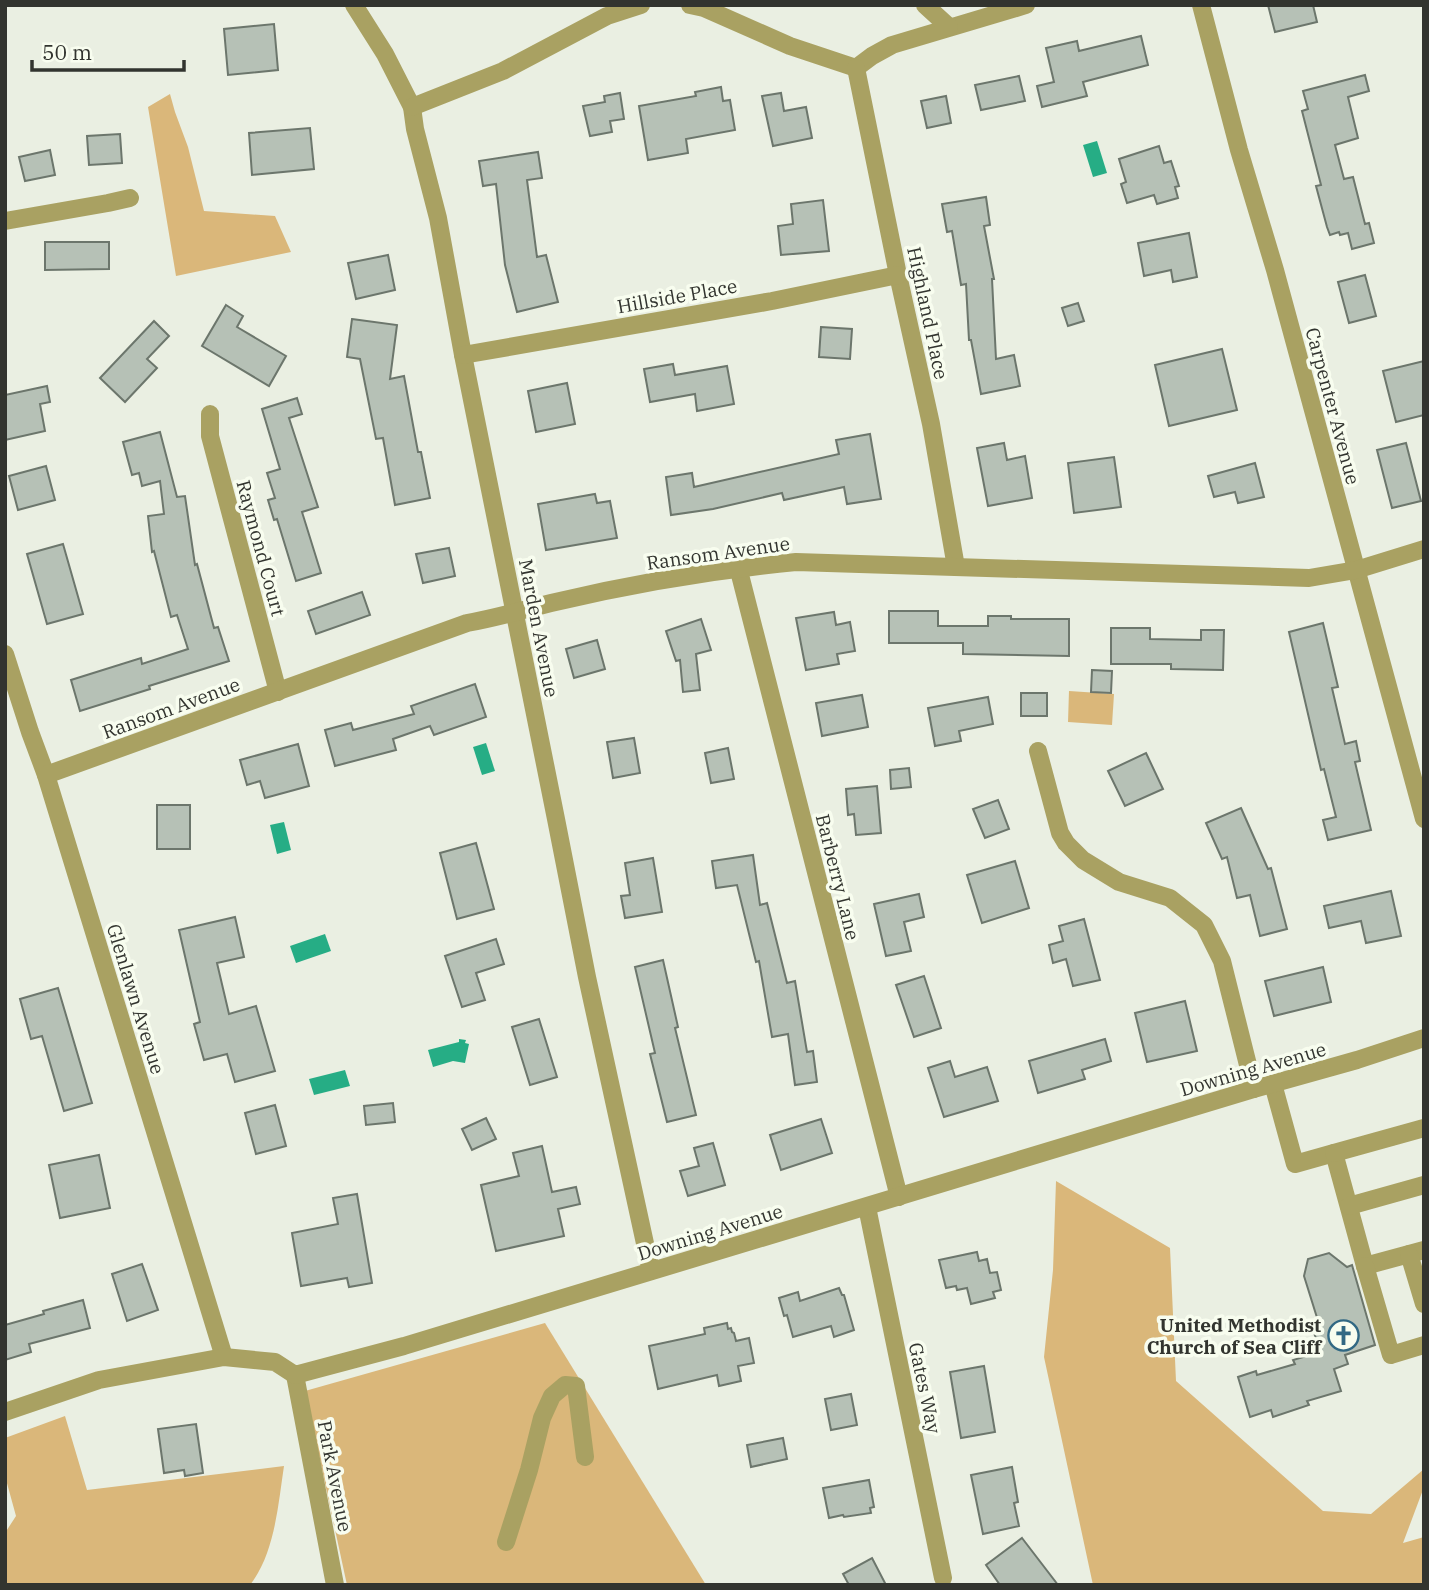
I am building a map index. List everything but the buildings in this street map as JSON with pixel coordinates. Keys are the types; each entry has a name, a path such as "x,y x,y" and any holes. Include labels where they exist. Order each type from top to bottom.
{"street":[{"name":"Marden Avenue","path":"354,5 385,54 412,107 438,218 587,977 651,1271"},
{"path":"412,107 503,71 607,16 641,5"},
{"path":"690,5 704,8 790,46 856,68 892,45 1026,5"},
{"path":"925,5 949,27"},
{"name":"Carpenter Avenue","path":"1201,5 1424,819"},
{"name":"Highland Place","path":"856,68 931,424 956,567"},
{"path":"5,221 130,198"},
{"name":"Hillside Place","path":"463,355 772,301 898,275"},
{"name":"Raymond Court","path":"210,414 210,436 278,692"},
{"name":"Ransom Avenue","path":"46,775 467,624 551,603 738,567 796,562 1309,578 1356,570 1424,549"},
{"name":"Barberry Lane","path":"738,567 899,1197"},
{"name":"Glenlawn Avenue","path":"5,654 46,775 224,1357"},
{"path":"1038,751 1060,833 1075,852 1083,860 1119,882 1170,898 1204,925 1222,961 1254,1089"},
{"name":"Downing Avenue","path":"295,1375 404,1346 1424,1038"},
{"path":"1273,1084 1294,1164 1424,1128"},
{"path":"1334,1153 1391,1355 1424,1345"},
{"path":"1349,1206 1424,1185"},
{"name":"Gates Way","path":"867,1207 943,1578"},
{"path":"1365,1266 1417,1252 1424,1304"},
{"path":"5,1412 100,1380 224,1357 275,1362 295,1375"},
{"name":"Park Avenue","path":"295,1375 335,1585"},
{"path":"506,1542 542,1418 552,1396 565,1385 576,1386 585,1457"}],"shaded area":[{"path":"170,94 188,147 204,211 275,216 291,252 176,276 148,107"},
{"path":"1097,141 1107,173 1093,177 1083,145"},
{"path":"1069,691 1114,694 1112,725 1068,722"},
{"path":"486,743 495,771 482,775 473,747"},
{"path":"284,822 291,850 277,854 270,825"},
{"path":"325,934 331,951 296,963 290,946"},
{"path":"459,1039 466,1040 465,1043 469,1044 465,1063 453,1061 433,1067 428,1050 459,1042"},
{"path":"345,1070 350,1086 314,1095 309,1079"},
{"path":"1056,1181 1170,1248 1176,1381 1323,1511 1371,1514 1424,1469 1424,1487 1403,1543 1424,1537 1424,1585 1093,1585 1044,1357 1053,1270"},
{"path":"545,1323 706,1585 347,1585 305,1391"},
{"path":"65,1416 87,1490 284,1466 270,1544 250,1585 5,1585 5,1533 16,1516 5,1476 5,1438"}],"place":[{"name":"United Methodist Church of Sea Cliff","path":"1344,1336"}]}
